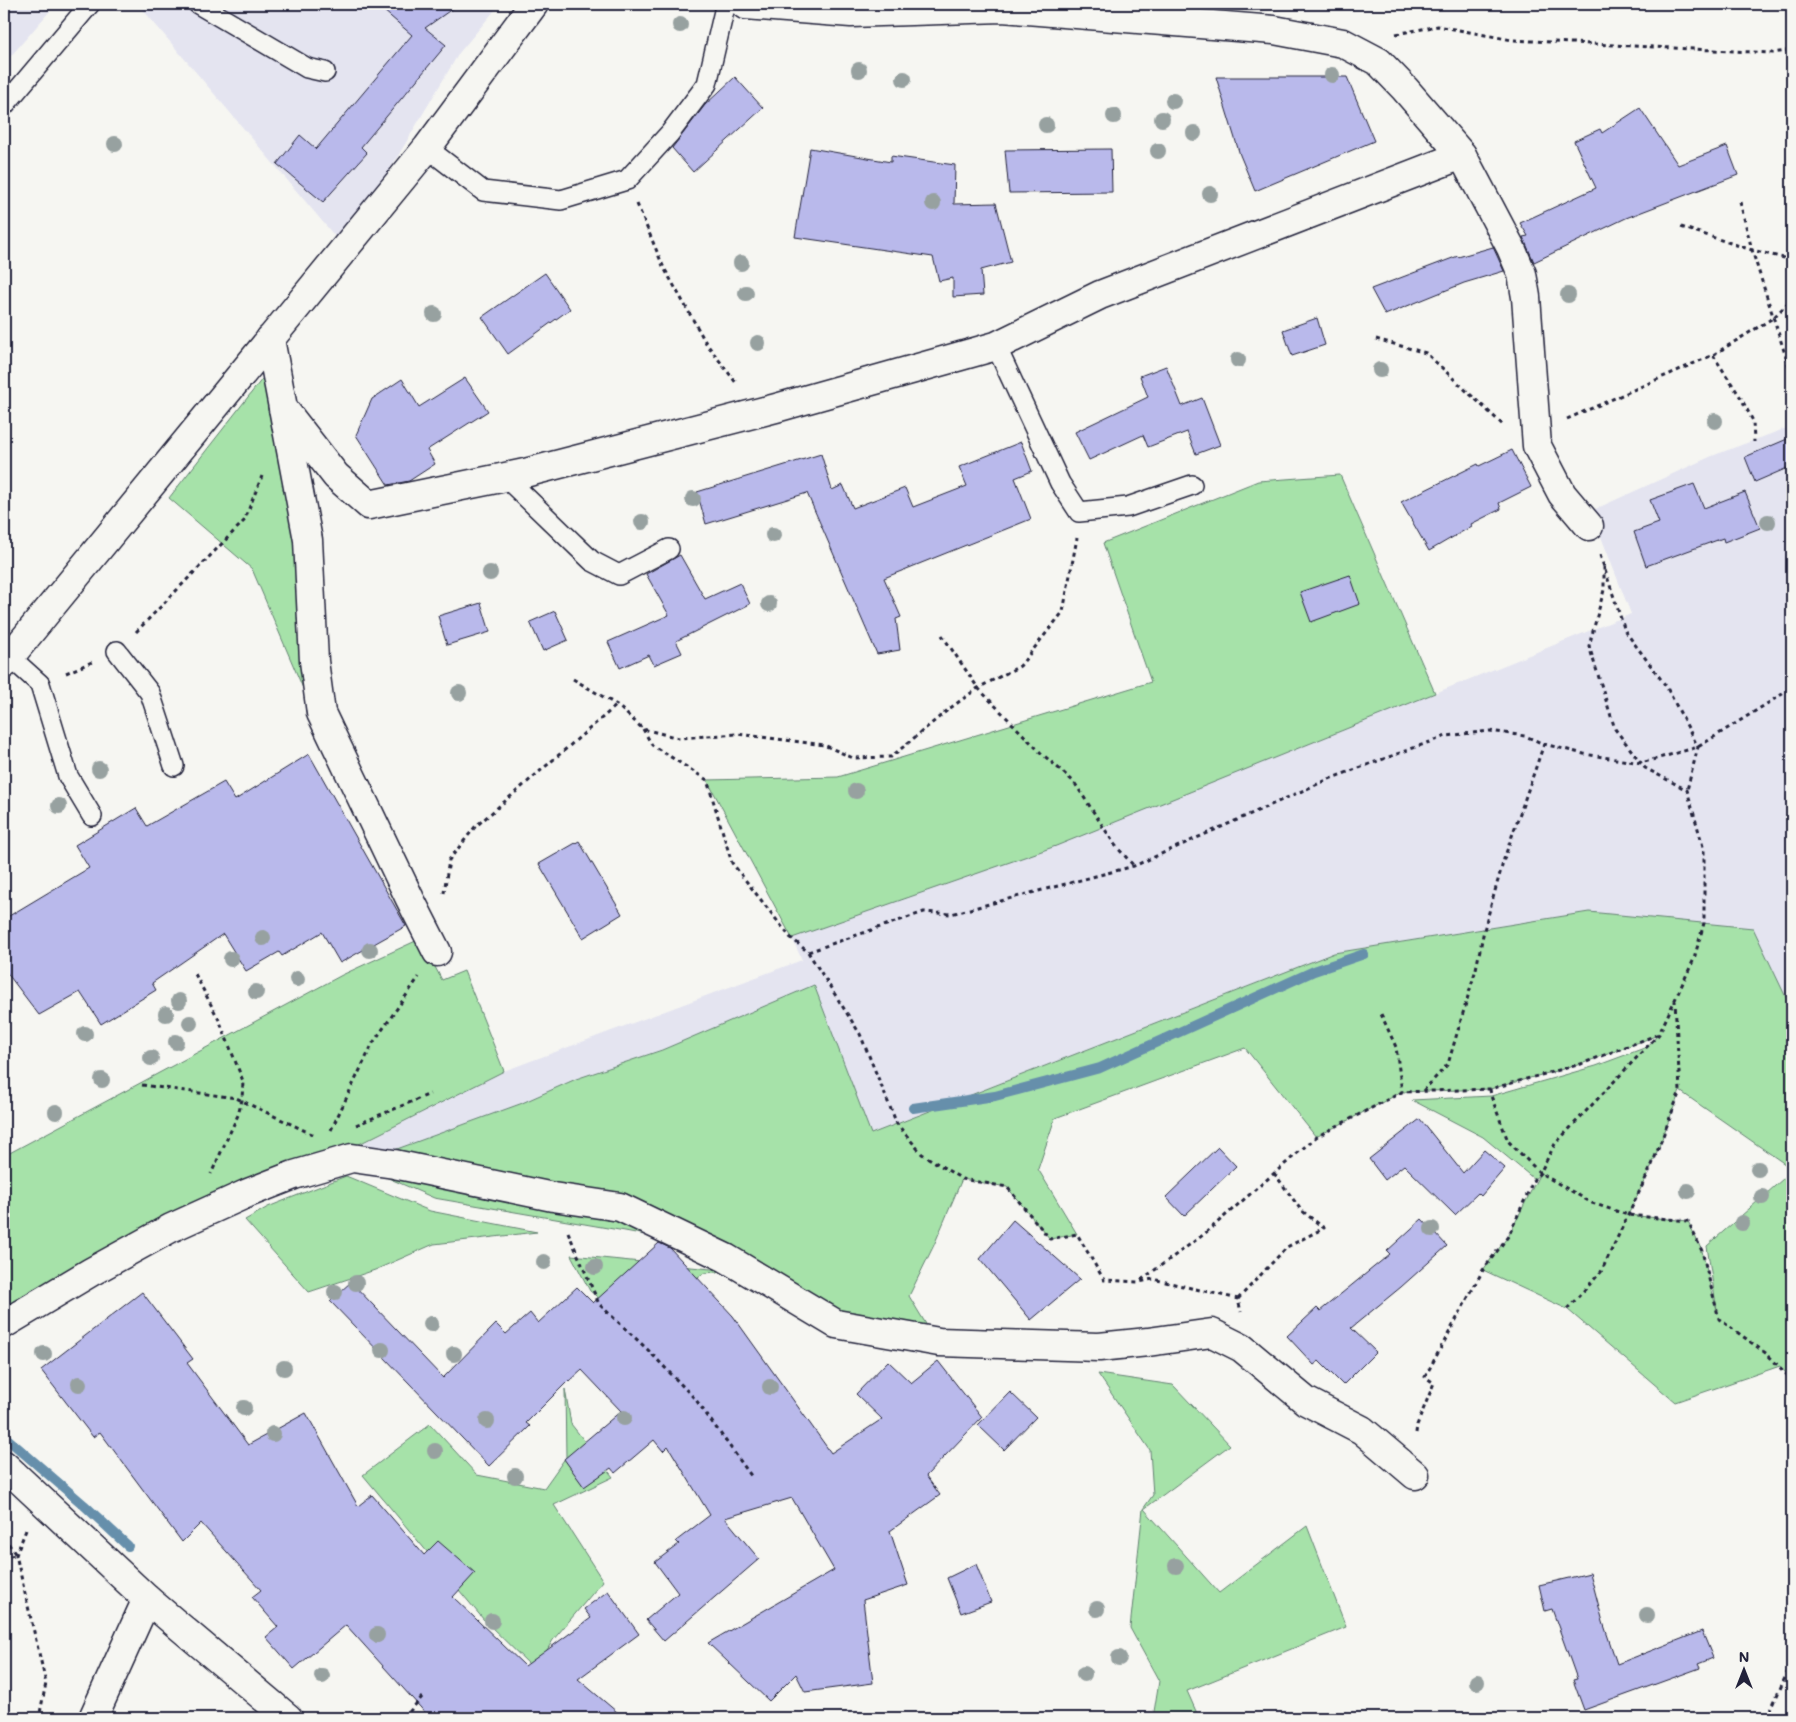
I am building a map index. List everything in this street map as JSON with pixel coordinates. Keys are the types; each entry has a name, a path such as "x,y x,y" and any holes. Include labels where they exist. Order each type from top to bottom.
{"street":[{"path":"7,660 427,148 534,4"},
{"path":"745,4 851,13 1002,8 1274,30 1344,42 1379,62 1462,155 1511,248 1522,274 1526,297 1537,446 1562,494 1589,526"},
{"path":"283,408 336,476 369,505 525,473 766,410 996,346 1100,295 1462,155"},
{"path":"270,339 308,540 314,661 321,714 437,952"},
{"path":"4,1324 91,1272 171,1228 248,1193 294,1175 352,1158 394,1164 554,1197 620,1207 726,1258 836,1324 939,1342 1099,1347 1212,1333 1242,1348 1306,1401 1362,1430 1415,1475"},
{"path":"4,1465 147,1599 288,1718"},
{"path":"93,1718 147,1599"}],"lane":[{"path":"198,4 307,68 325,72"},
{"path":"427,148 483,191 561,200 627,180 670,133 707,84 724,11 728,4"},
{"path":"4,106 84,6"},
{"path":"996,346 1060,483 1079,512 1128,507 1192,485"},
{"path":"504,476 592,561 619,575 669,549"},
{"path":"117,651 150,692 174,766"},
{"path":"7,660 40,684 68,776 92,816"}],"path":[{"path":"1391,34 1438,26 1512,40 1773,53 1792,50"},
{"path":"627,180 663,266 706,343 740,389"},
{"path":"1740,202 1752,250 1792,375"},
{"path":"1681,227 1752,250 1792,260"},
{"path":"1536,432 1713,355 1773,318 1792,299"},
{"path":"1376,339 1426,353 1507,429"},
{"path":"1713,355 1741,398 1753,421 1754,442"},
{"path":"40,684 117,651 244,521 265,468"},
{"path":"643,729 679,738 737,734 824,745 854,758 892,757 949,709 978,688 1020,666 1063,612 1077,545 1079,512"},
{"path":"1415,1475 1417,1425 1434,1383 1425,1377 1483,1270 1509,1235 1534,1179 1540,1174 1555,1144 1659,1034 1694,959 1704,923 1704,850 1687,790 1698,747 1666,686 1625,631 1589,526"},
{"path":"1604,566 1604,590 1588,646 1615,729 1645,768 1687,790"},
{"path":"942,635 978,688 1040,752 1074,782 1115,845 1134,866"},
{"path":"573,679 617,705 643,729 652,745 707,780 732,863 790,937 808,952 860,1034 897,1124 922,1154 962,1179 1007,1187 1050,1239 1077,1234 1104,1280 1139,1282 1153,1279 1238,1299"},
{"path":"808,952 924,912 950,914 1134,866 1330,779 1446,736 1490,732 1525,736 1544,744 1584,754 1641,763 1698,747 1792,688"},
{"path":"410,899 443,900 449,860 474,827 617,705"},
{"path":"1422,1091 1448,1064 1476,969 1484,930 1504,859 1544,744"},
{"path":"335,1133 329,1134 373,1043 437,952"},
{"path":"195,974 220,1022 243,1081 242,1100 238,1115 209,1179"},
{"path":"1568,1309 1601,1272 1652,1165 1680,1091 1675,1000"},
{"path":"1382,1014 1396,1047 1402,1092"},
{"path":"1139,1282 1203,1235 1316,1137 1402,1092 1490,1089 1581,1064 1659,1034"},
{"path":"142,1085 236,1098 314,1135 322,1135"},
{"path":"1490,1089 1508,1141 1540,1174 1592,1202 1628,1215 1688,1221 1702,1251 1719,1319 1768,1354 1792,1380"},
{"path":"350,1127 430,1094"},
{"path":"1238,1299 1287,1247 1324,1228 1301,1210 1274,1174"},
{"path":"554,1197 598,1304 648,1350 696,1400 752,1477"},
{"path":"1238,1299 1242,1314"},
{"path":"16,1555 39,1498"},
{"path":"4,1537 16,1555 46,1684 39,1718"},
{"path":"4,1557 16,1555"},
{"path":"1767,1718 1792,1662"},
{"path":"404,1718 422,1697"}],"shaded area":[{"path":"4,4 56,4 4,64"},
{"path":"138,4 500,4 459,53 344,247"},
{"path":"1792,426 1792,1010 1753,928 1588,912 1334,953 870,1134 814,985 662,1050 576,1079 520,1104 307,1183 339,1155 504,1071 802,960 792,938 1056,846 1631,614 1591,511 1712,456"}],"green space":[{"path":"266,374 300,547 305,693 252,569 169,498"},
{"path":"1340,475 1435,693 1056,846 792,938 707,780 838,777 1151,682 1103,543 1258,481"},
{"path":"1589,912 1753,928 1792,1010 1792,1169 1680,1091 1652,1165 1628,1215 1688,1221 1702,1251 1717,1311 1707,1246 1792,1171 1792,1380 1780,1366 1675,1402 1567,1309 1483,1270 1509,1235 1539,1175 1534,1179 1483,1137 1412,1100 1491,1096 1596,1066 1647,1047 1658,1035 1581,1064 1490,1089 1402,1092 1316,1137 1245,1048 1055,1118 1038,1169 1077,1234 1050,1239 1007,1187 962,1179 934,1245 909,1296 932,1334 836,1311 731,1251 434,1198 356,1164 520,1104 576,1079 662,1050 814,985 871,1134 1334,953"},
{"path":"420,939 442,980 464,971 504,1071 4,1323 4,1156 342,975"},
{"path":"346,1176 430,1211 537,1232 434,1244 375,1270 309,1292 245,1220 268,1207"},
{"path":"571,1255 731,1271 704,1273 656,1304 633,1326 590,1291"},
{"path":"1098,1374 1173,1385 1230,1445 1144,1509 1219,1593 1307,1526 1346,1627 1187,1691 1199,1718 1153,1718 1159,1681 1130,1628 1143,1509 1153,1495 1150,1450"},
{"path":"565,1389 571,1424 613,1477 554,1505 603,1581 553,1640 535,1670 484,1620 363,1475 430,1424 477,1475 544,1488 566,1457"}],"building":[{"path":"376,4 459,4 425,28 446,45 361,147 367,153 323,202 277,164 300,135 316,149 412,35"},
{"path":"735,77 763,108 693,172 672,148 705,105"},
{"path":"1216,77 1347,77 1374,141 1255,191 1240,155"},
{"path":"1640,108 1678,165 1727,146 1738,175 1626,218 1534,262 1523,237 1528,236 1520,223 1596,188 1574,141 1600,129 1602,133"},
{"path":"810,148 891,162 891,156 955,165 954,204 996,203 1011,262 981,270 983,295 953,297 953,278 939,281 933,257 795,237"},
{"path":"1111,149 1112,192 1009,193 1005,150"},
{"path":"1493,247 1504,271 1464,283 1385,315 1371,289 1458,256"},
{"path":"545,273 570,309 508,354 482,317"},
{"path":"1317,318 1325,345 1292,356 1283,330"},
{"path":"1166,366 1182,406 1202,398 1220,445 1196,454 1187,432 1148,447 1143,435 1089,460 1075,432 1148,397 1140,376"},
{"path":"465,378 488,411 427,450 435,464 409,481 388,485 356,435 372,399 402,379 419,407"},
{"path":"1792,437 1792,466 1755,482 1745,457"},
{"path":"1021,442 1032,471 1015,478 1031,519 884,578 901,617 896,619 900,650 877,654 807,493 706,524 697,492 821,454 832,490 843,485 853,508 905,488 913,507 967,486 959,467"},
{"path":"1512,450 1531,487 1499,503 1501,509 1471,524 1472,526 1429,551 1401,502 1478,464 1479,466"},
{"path":"1694,484 1704,508 1745,492 1760,528 1724,542 1723,538 1646,566 1634,532 1659,523 1650,500"},
{"path":"680,555 705,599 740,583 750,604 676,641 682,653 654,665 649,655 620,668 608,642 669,615 646,574"},
{"path":"1350,575 1360,604 1311,622 1300,592"},
{"path":"481,603 490,632 447,645 438,616"},
{"path":"555,611 568,640 543,651 530,622"},
{"path":"309,754 406,926 340,963 322,932 282,956 279,952 246,971 223,934 152,983 156,990 101,1024 80,992 39,1015 4,969 4,919 89,868 75,845 136,808 147,826 224,782 235,800"},
{"path":"579,841 622,914 583,938 539,864"},
{"path":"1420,1119 1463,1173 1484,1150 1505,1168 1481,1196 1478,1193 1455,1215 1404,1165 1385,1180 1369,1159"},
{"path":"1218,1147 1236,1166 1184,1216 1166,1197"},
{"path":"1422,1219 1447,1246 1351,1328 1376,1352 1343,1385 1319,1361 1314,1365 1287,1336 1317,1308 1320,1311 1390,1254 1387,1251"},
{"path":"1013,1220 1080,1279 1031,1320 980,1259"},
{"path":"659,1243 670,1248 733,1316 831,1453 882,1419 856,1394 888,1361 911,1383 938,1361 982,1417 926,1476 940,1495 890,1531 908,1585 863,1600 873,1683 805,1692 796,1674 769,1701 708,1643 834,1570 792,1498 725,1518 759,1559 664,1641 646,1620 678,1593 655,1562 679,1544 676,1541 710,1515 668,1446 663,1451 654,1440 615,1473 611,1468 584,1487 564,1459 621,1411 582,1370 569,1380 526,1423 530,1426 489,1466 330,1301 351,1282 443,1378 496,1324 506,1334 530,1313 538,1323 577,1287 593,1303"},
{"path":"142,1292 193,1359 187,1363 248,1445 306,1413 358,1506 372,1495 424,1555 438,1541 475,1573 453,1597 525,1666 591,1618 584,1609 608,1591 639,1634 578,1679 624,1718 430,1718 346,1625 294,1669 266,1637 278,1627 252,1597 261,1590 201,1523 182,1542 100,1432 93,1437 41,1370"},
{"path":"1010,1392 1036,1417 1004,1450 978,1425"},
{"path":"976,1564 991,1602 961,1613 947,1578"},
{"path":"1590,1573 1617,1664 1702,1631 1713,1658 1698,1664 1700,1668 1584,1710 1573,1680 1577,1679 1552,1609 1545,1611 1539,1585"}],"waterway":[{"path":"913,1108 995,1096 1100,1068 1314,971 1364,954"},
{"path":"4,1436 128,1546"}]}
